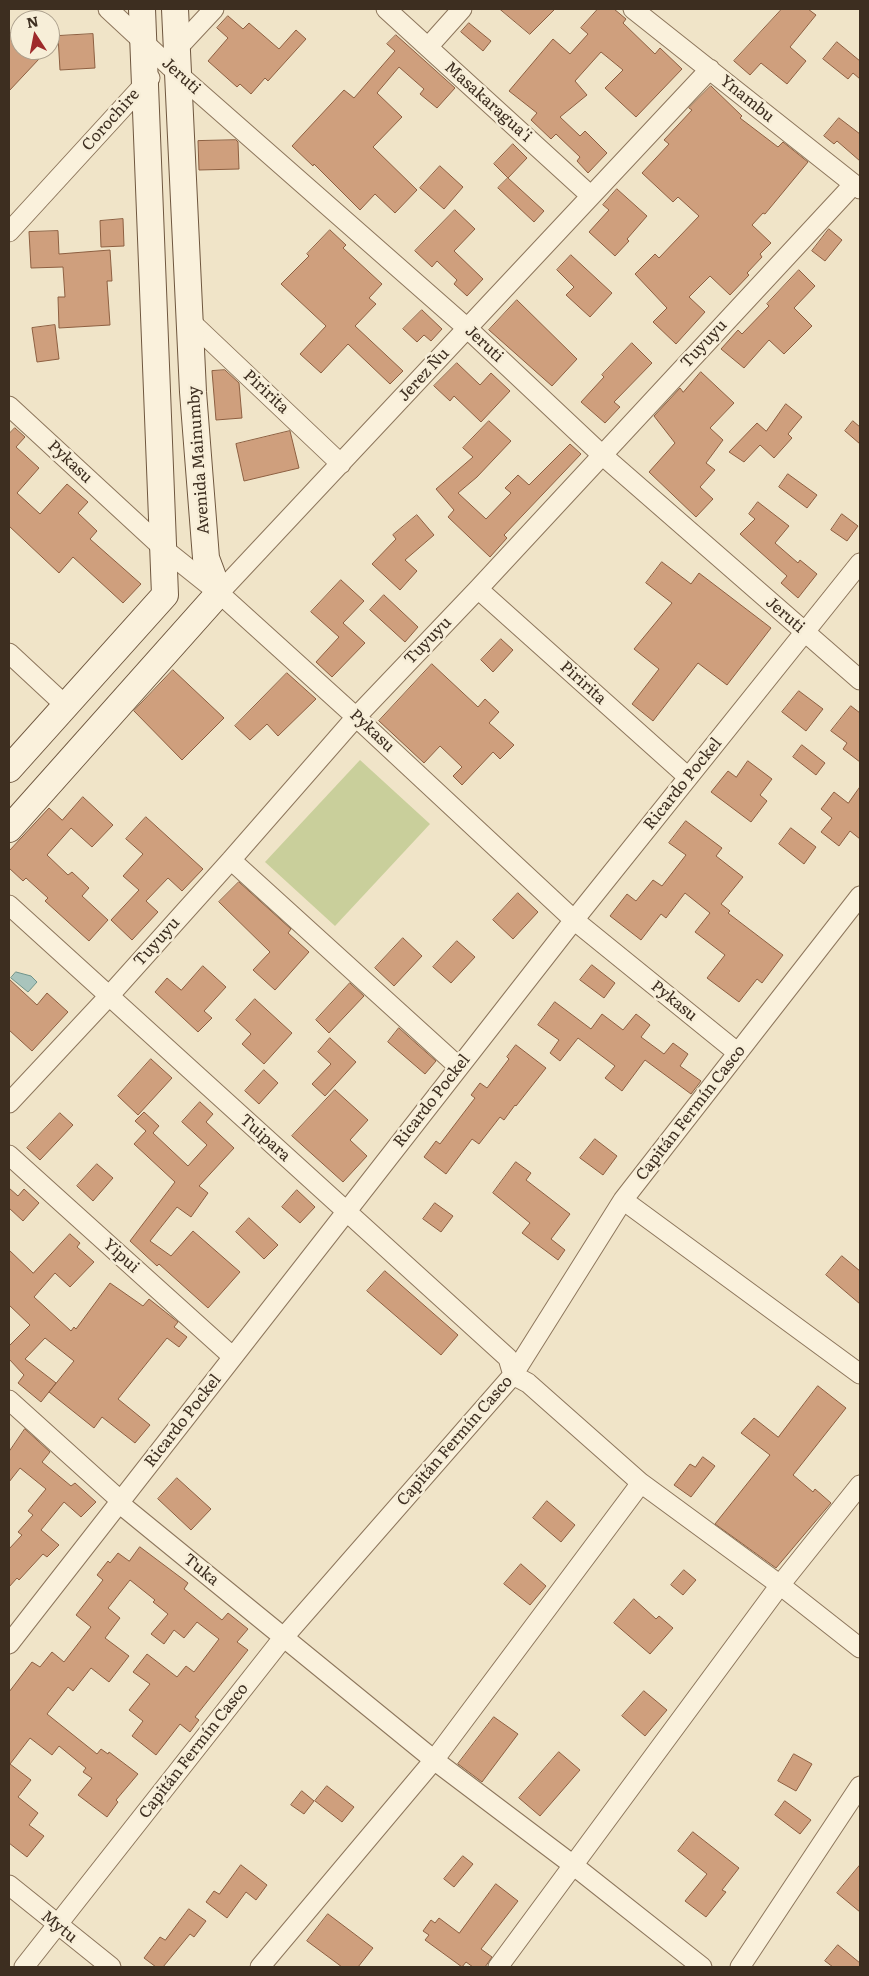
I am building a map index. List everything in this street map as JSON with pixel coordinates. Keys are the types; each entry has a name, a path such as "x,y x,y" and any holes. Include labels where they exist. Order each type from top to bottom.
{"street":[{"name":"Jeruti","path":"108,9 144,42 173,62 467,328 601,454 860,680"},
{"path":"9,769 165,595 142,9"},
{"name":"Avenida Mainumby","path":"175,9 173,62 206,558 219,593"},
{"name":"Corochire","path":"9,232 146,82 173,62 214,9"},
{"name":"Masakaragua'i","path":"386,9 591,196"},
{"path":"428,47 462,9"},
{"name":"Ynambu","path":"634,9 857,187"},
{"name":"Jerez Ñu","path":"219,593 710,69"},
{"name":"Tuyuyu","path":"9,1103 109,996 356,717 478,589 601,454 857,187"},
{"name":"Piririta","path":"190,321 341,464"},
{"name":"Pykasu","path":"9,406 164,549 219,593 356,717 574,920 738,1053"},
{"name":"Ricardo Pockel","path":"9,1644 574,920 806,633 860,563"},
{"name":"Piririta","path":"478,589 688,777"},
{"path":"9,829 219,593"},
{"path":"9,653 66,706"},
{"path":"231,860 459,1067"},
{"name":"Capitán Fermín Casco","path":"24,1967 283,1638 513,1375 622,1200 860,896"},
{"name":"Tuipara","path":"9,905 508,1358 513,1375"},
{"name":"Yipui","path":"9,1155 233,1357"},
{"path":"622,1200 860,1374"},
{"path":"513,1375 528,1383 641,1483 780,1585 860,1648"},
{"name":"Tuka","path":"9,1400 120,1502 283,1638 434,1760 573,1865 702,1967"},
{"path":"260,1967 434,1760 641,1483"},
{"path":"498,1967 780,1585 860,1485"},
{"path":"740,1967 860,1786"},
{"name":"Mytu","path":"9,1885 110,1967"}],"green space":[{"path":"360,760 430,824 335,926 265,862"}],"water":[{"path":"16,972 31,976 37,982 28,992 11,978"}],"building":[{"path":"500,9 555,9 530,34"},
{"path":"598,9 614,9 626,19 623,23 655,54 660,48 682,69 636,117 605,88 623,70 601,52 575,81 587,95 560,117 580,136 585,131 607,153 588,173 577,161 580,157 556,134 551,139 531,120 537,113 509,91 553,39 570,54 588,34 581,28"},
{"path":"782,9 808,9 816,15 790,47 806,61 787,84 761,63 750,75 734,61"},
{"path":"228,16 243,29 249,23 279,49 296,30 306,39 268,81 265,78 251,94 240,84 237,87 208,61 228,38 217,28"},
{"path":"469,23 491,41 483,51 461,32"},
{"path":"9,31 10,60 38,60 9,91"},
{"path":"93,34 95,68 60,70 60,36"},
{"path":"396,35 455,88 437,108 420,94 424,89 399,67 377,93 402,117 373,147 417,190 395,213 375,194 360,210 314,164 313,166 292,146 344,90 354,98 395,51 387,44"},
{"path":"837,42 860,61 860,79 853,73 848,79 823,59"},
{"path":"711,86 742,116 740,118 778,147 783,142 808,162 765,214 763,213 752,225 771,243 760,254 762,257 747,273 749,275 730,295 710,276 689,297 705,312 676,344 653,322 667,308 635,274 655,254 659,258 699,216 678,197 673,202 642,173 669,144 664,140 692,110 689,108"},
{"path":"839,118 860,134 860,161 837,141 834,144 824,136"},
{"path":"236,140 238,142 239,169 199,170 198,141"},
{"path":"513,144 527,158 508,178 494,164"},
{"path":"440,166 463,187 444,209 420,188"},
{"path":"508,178 544,211 534,222 498,188"},
{"path":"617,189 647,216 627,239 629,241 615,256 589,232 609,210 603,205"},
{"path":"455,210 475,229 454,251 483,279 467,296 454,284 457,280 437,261 432,267 415,251"},
{"path":"123,219 124,246 101,247 100,221"},
{"path":"829,229 842,240 825,261 812,251"},
{"path":"330,230 346,245 343,248 382,284 369,298 376,304 355,326 403,371 390,384 348,344 321,373 300,354 326,326 281,284 309,256 307,254"},
{"path":"58,231 59,254 110,250 112,281 107,281 110,325 59,328 58,297 65,297 63,267 31,268 29,232"},
{"path":"571,255 612,293 590,317 566,295 574,287 557,270"},
{"path":"799,270 815,286 794,308 812,326 784,354 769,340 744,368 721,349 738,330 742,334 769,306 767,304"},
{"path":"517,300 577,359 552,386 489,330"},
{"path":"422,310 442,329 431,341 424,335 417,342 403,329"},
{"path":"55,325 59,359 37,362 32,328"},
{"path":"632,343 652,363 614,402 620,407 605,423 581,402 604,377 602,375"},
{"path":"457,363 480,385 491,373 510,391 481,422 454,396 450,401 434,386"},
{"path":"225,370 239,383 242,418 216,420 212,371"},
{"path":"701,372 734,403 710,428 723,440 706,463 715,470 700,487 713,499 696,517 649,472 675,443 654,416 680,388 683,392"},
{"path":"786,404 802,417 788,434 792,438 774,458 760,445 744,462 729,452 757,423 766,431"},
{"path":"489,421 511,441 477,477 458,493 486,519 511,493 505,488 518,475 529,485 570,444 581,454 504,535 507,538 490,557 448,517 454,510 436,489 473,457 463,448"},
{"path":"853,421 860,427 860,444 845,431"},
{"path":"15,428 25,437 16,447 39,468 17,493 40,514 67,484 88,502 78,513 97,531 90,539 141,584 123,603 73,557 59,573 9,526 9,434"},
{"path":"290,431 299,468 244,481 236,444"},
{"path":"788,474 817,495 807,508 779,487"},
{"path":"758,502 789,526 775,543 798,563 800,560 817,574 798,598 781,583 787,576 740,534 755,519 749,514"},
{"path":"842,514 858,526 847,541 831,530"},
{"path":"417,515 434,535 405,560 417,571 400,590 372,564 396,539 393,535"},
{"path":"662,562 691,584 699,573 771,628 727,685 698,663 653,721 632,704 659,669 634,649 672,603 646,583"},
{"path":"341,580 364,601 343,623 365,643 332,677 316,662 339,637 311,612"},
{"path":"384,595 418,627 405,642 370,610"},
{"path":"501,639 513,650 493,672 481,660"},
{"path":"432,664 478,707 485,699 499,712 489,723 514,745 500,759 493,752 462,785 453,776 462,767 440,746 424,763 379,721"},
{"path":"173,670 224,718 182,760 134,711"},
{"path":"287,673 316,699 278,736 267,724 250,740 235,726"},
{"path":"799,691 823,709 806,731 782,712"},
{"path":"851,706 860,713 860,762 843,749 847,743 831,731"},
{"path":"802,745 825,763 816,775 793,757"},
{"path":"748,761 772,779 760,795 767,801 751,822 711,792 728,771 736,777"},
{"path":"860,787 860,839 850,831 839,846 821,832 832,818 821,809 834,792 848,803"},
{"path":"83,797 113,825 92,847 71,828 47,855 68,875 72,872 89,888 82,896 108,920 89,941 45,901 48,898 26,878 23,881 9,868 9,851 49,808 62,820"},
{"path":"146,817 203,869 182,891 168,878 146,901 158,912 132,940 111,920 139,890 123,876 143,854 126,839"},
{"path":"686,821 722,848 716,856 743,877 721,904 730,911 728,913 783,955 762,983 757,979 739,1002 707,978 725,955 695,932 710,913 685,893 666,918 661,914 641,940 610,916 627,894 636,901 653,880 662,886 686,855 669,843"},
{"path":"791,828 816,847 804,864 779,844"},
{"path":"239,882 291,929 288,933 309,952 275,990 253,970 270,952 219,902"},
{"path":"518,893 538,912 513,939 493,920"},
{"path":"403,938 422,956 394,986 375,968"},
{"path":"457,941 475,957 451,983 433,967"},
{"path":"592,965 615,983 604,998 580,980"},
{"path":"203,966 226,987 204,1011 212,1018 198,1032 155,992 167,978 181,990"},
{"path":"9,979 37,1005 47,993 68,1012 32,1051 9,1030"},
{"path":"350,983 364,996 329,1033 316,1020"},
{"path":"255,999 292,1033 264,1064 242,1044 251,1034 236,1020"},
{"path":"555,1002 591,1029 602,1014 623,1030 636,1014 650,1025 641,1037 664,1054 673,1043 688,1054 680,1066 701,1081 691,1094 645,1060 622,1091 605,1078 615,1066 578,1038 560,1061 550,1053 559,1040 538,1025"},
{"path":"399,1028 436,1061 425,1074 388,1042"},
{"path":"330,1038 356,1062 325,1096 312,1084 331,1064 318,1052"},
{"path":"516,1045 546,1068 504,1120 500,1117 479,1144 472,1139 446,1174 424,1157 436,1141 440,1144 475,1098 471,1095 480,1083 487,1088 509,1059 507,1057"},
{"path":"151,1059 172,1078 138,1115 118,1096"},
{"path":"264,1070 278,1083 259,1104 245,1091"},
{"path":"335,1090 368,1120 350,1140 367,1156 343,1182 292,1136"},
{"path":"200,1102 213,1114 206,1122 234,1148 199,1186 208,1193 191,1217 177,1207 150,1241 171,1256 193,1231 240,1272 208,1308 130,1241 175,1182 134,1144 146,1131 135,1121 144,1112 159,1126 153,1133 188,1166 207,1145 182,1122"},
{"path":"60,1113 73,1125 40,1160 27,1148"},
{"path":"595,1139 617,1156 603,1175 580,1158"},
{"path":"516,1162 531,1173 526,1180 570,1214 551,1239 565,1250 558,1260 522,1233 530,1223 493,1193"},
{"path":"97,1164 113,1178 93,1201 77,1186"},
{"path":"9,1188 18,1196 24,1189 39,1203 23,1221 9,1208"},
{"path":"297,1190 315,1207 300,1223 282,1207"},
{"path":"435,1203 453,1216 441,1232 423,1219"},
{"path":"249,1218 278,1245 264,1259 236,1232"},
{"path":"70,1234 80,1243 77,1247 94,1262 70,1287 55,1273 34,1297 71,1331 74,1327 76,1329 110,1283 143,1306 149,1299 178,1322 174,1327 187,1337 179,1347 167,1338 118,1399 150,1425 135,1443 102,1417 94,1428 49,1392 74,1361 45,1338 25,1359 56,1383 41,1402 18,1383 24,1375 9,1359 9,1346 30,1325 9,1305 9,1250 33,1273"},
{"path":"842,1256 860,1271 860,1304 826,1275"},
{"path":"385,1271 458,1335 441,1355 367,1291"},
{"path":"818,1386 846,1408 793,1475 813,1492 815,1489 831,1503 776,1568 715,1524 770,1455 741,1433 754,1418 778,1437"},
{"path":"25,1429 50,1452 42,1462 71,1486 75,1483 96,1502 81,1517 64,1502 41,1530 59,1545 47,1557 43,1554 19,1580 17,1578 9,1587 9,1549 22,1535 18,1532 33,1515 28,1511 46,1489 20,1468 9,1482 9,1452"},
{"path":"703,1457 715,1466 691,1497 674,1485 690,1464 695,1467"},
{"path":"177,1478 211,1509 191,1530 158,1499"},
{"path":"547,1501 575,1525 561,1542 533,1518"},
{"path":"140,1547 188,1583 184,1589 222,1620 228,1613 248,1629 237,1642 248,1650 195,1717 199,1720 190,1732 180,1724 156,1755 132,1736 143,1721 129,1710 150,1684 133,1672 147,1654 177,1677 186,1666 194,1672 219,1639 197,1622 184,1638 174,1630 164,1644 151,1634 168,1614 153,1602 155,1600 130,1580 108,1608 120,1618 105,1638 129,1656 109,1682 91,1668 73,1691 68,1687 47,1714 97,1754 101,1749 108,1754 109,1752 138,1774 116,1800 118,1802 107,1817 78,1795 92,1778 83,1772 86,1768 59,1746 52,1755 30,1738 10,1764 31,1780 18,1797 38,1813 29,1825 44,1836 27,1857 9,1843 9,1692 32,1662 40,1667 52,1652 64,1662 91,1627 76,1615 103,1580 97,1575 108,1561 110,1563 118,1553 129,1561"},
{"path":"521,1564 546,1586 530,1605 504,1584"},
{"path":"684,1570 696,1580 683,1595 671,1585"},
{"path":"634,1599 656,1619 659,1616 673,1628 650,1654 614,1623"},
{"path":"644,1691 667,1710 645,1736 622,1716"},
{"path":"494,1717 518,1734 482,1782 458,1764"},
{"path":"559,1752 580,1770 540,1816 519,1798"},
{"path":"794,1754 812,1764 796,1791 778,1781"},
{"path":"327,1786 354,1807 342,1822 315,1801"},
{"path":"302,1791 314,1801 304,1814 291,1805"},
{"path":"785,1801 811,1820 800,1834 775,1815"},
{"path":"693,1832 739,1868 722,1890 726,1892 706,1917 685,1901 707,1874 678,1851"},
{"path":"463,1856 473,1864 454,1887 444,1879"},
{"path":"241,1865 267,1885 256,1900 246,1892 227,1918 206,1902 214,1891 219,1894"},
{"path":"860,1865 860,1912 837,1893"},
{"path":"496,1884 518,1901 481,1949 492,1957 485,1967 473,1967 466,1962 462,1967 425,1940 429,1935 423,1931 431,1920 435,1923 439,1918 459,1933"},
{"path":"189,1909 206,1921 194,1937 190,1934 163,1967 156,1967 144,1958 160,1937 165,1940"},
{"path":"328,1914 373,1948 358,1967 342,1967 307,1941"},
{"path":"838,1945 860,1963 860,1967 833,1967 825,1961"}]}
